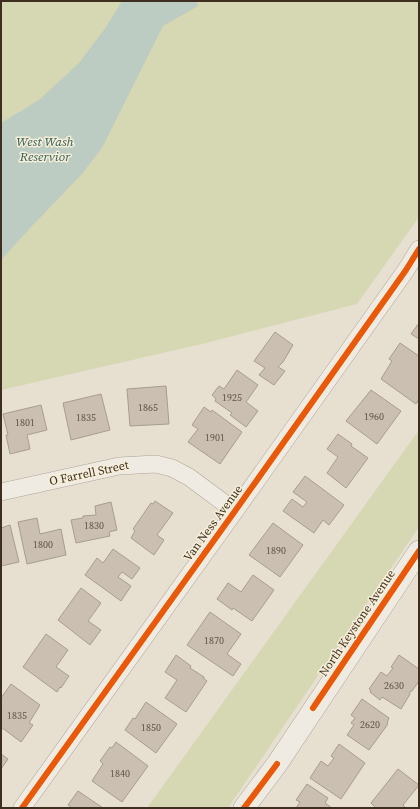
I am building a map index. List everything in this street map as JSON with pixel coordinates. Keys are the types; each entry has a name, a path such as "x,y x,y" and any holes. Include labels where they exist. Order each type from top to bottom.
{"street":[{"name":"Van Ness Avenue","path":"22,808 235,511 419,249"},
{"name":"O Farrell Street","path":"1,492 118,466 156,464 172,468 189,477 235,511"},
{"name":"North Keystone Avenue","path":"244,808 277,764 419,550"}],"green space":[{"path":"1,1 419,1 419,217 357,304 202,344 1,390"},
{"path":"419,430 419,527 228,808 147,808"}],"water":[{"name":"West Wash Reservior","path":"122,1 196,1 198,6 163,26 102,148 81,175 1,260 1,123 39,100 79,63 106,27"}],"building":[{"path":"419,323 419,339 411,334"},
{"path":"275,332 293,345 283,362 278,367 285,371 274,385 259,375 265,368 254,361"},
{"path":"400,343 419,356 419,399 416,404 381,379 392,361 389,359"},
{"path":"237,370 258,385 246,402 258,411 246,427 230,415 232,413 215,401 216,399 212,395 219,386 224,389"},
{"path":"166,386 169,424 130,426 127,389"},
{"path":"371,390 401,411 377,444 346,421"},
{"path":"101,394 110,430 71,440 63,403"},
{"path":"41,405 47,430 27,435 30,449 10,454 6,435 8,435 3,414"},
{"path":"204,407 211,412 212,410 242,432 220,464 188,442 198,429 192,425"},
{"path":"338,434 352,444 351,446 368,458 346,488 327,473 338,457 327,449"},
{"path":"305,476 344,505 329,525 323,520 314,533 283,511 292,499 303,507 307,502 293,492"},
{"path":"155,501 173,513 157,535 164,540 154,555 131,538 135,531 133,529 151,503 153,504"},
{"path":"111,502 117,530 109,532 110,536 76,543 71,520 83,518 83,516 96,515 95,506"},
{"path":"37,518 40,534 61,529 66,555 27,564 18,522"},
{"path":"273,523 303,545 280,577 249,555"},
{"path":"10,525 19,562 1,566 1,528"},
{"path":"113,549 140,568 132,579 122,572 118,577 131,586 121,601 85,575 97,558 103,563"},
{"path":"253,575 274,590 252,621 233,608 232,610 217,599 228,583 241,592"},
{"path":"81,588 101,603 88,621 101,630 90,645 58,620"},
{"path":"210,612 241,634 227,654 241,664 233,676 187,645"},
{"path":"46,634 68,650 56,667 69,676 57,692 23,667"},
{"path":"176,655 191,666 190,668 204,677 207,681 186,712 165,698 177,680 165,672"},
{"path":"399,655 419,669 419,681 409,694 401,709 382,697 380,700 370,692 371,690 369,689 381,672 387,676 393,668 391,667"},
{"path":"11,684 40,705 29,723 33,725 21,742 1,727 1,698"},
{"path":"362,699 389,718 388,724 369,750 347,735 354,725 351,723 355,718 351,715"},
{"path":"146,702 177,724 156,753 125,730 133,718 135,719"},
{"path":"116,742 148,766 122,802 92,781 103,764 100,761 110,747 112,748"},
{"path":"339,744 365,763 341,799 310,778 321,761 328,766 334,758 331,756"},
{"path":"1,754 8,759 1,769"},
{"path":"398,769 419,785 403,805 406,808 376,808 371,803"},
{"path":"307,784 328,798 325,803 332,808 296,808 300,802 296,800"},
{"path":"78,791 103,808 72,808 68,805"}],"cycle path":[{"path":"22,808 235,511 406,270 419,249"},
{"path":"313,708 419,551"},
{"path":"244,808 277,764"}]}
